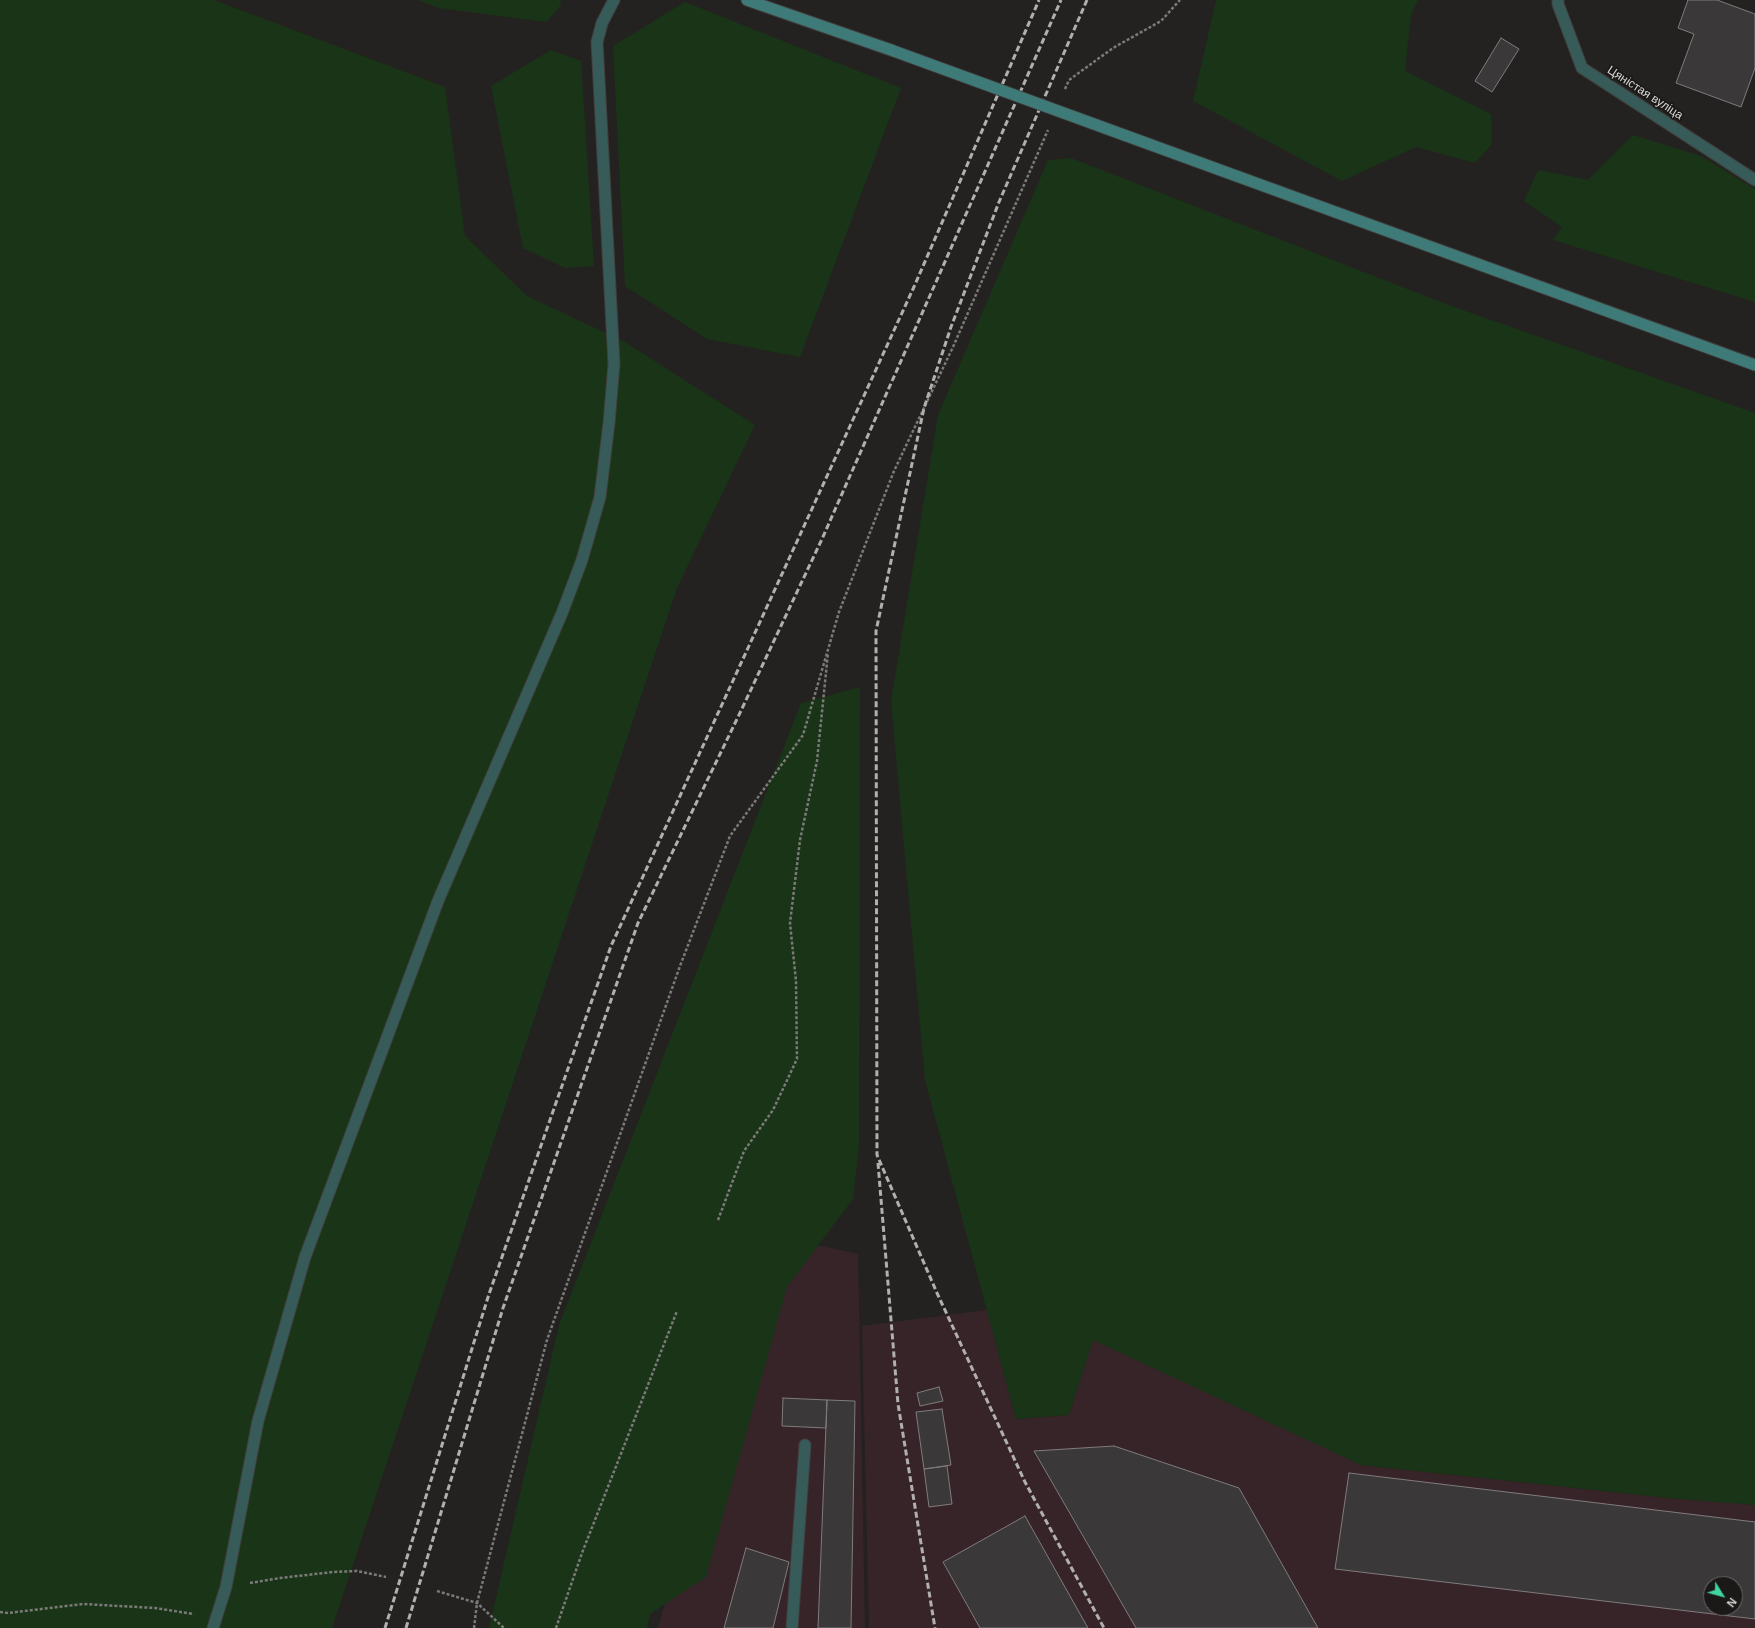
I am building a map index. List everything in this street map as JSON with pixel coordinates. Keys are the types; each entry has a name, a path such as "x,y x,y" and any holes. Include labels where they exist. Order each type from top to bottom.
{"main road":[{"path":"747,0 891,50 1755,365"}],"street":[{"path":"213,1628 226,1587 258,1421 305,1257 438,901 562,614 582,560 600,497 609,423 614,364 597,42 602,23 614,0"},
{"name":"Цяністая вуліца","path":"1558,0 1558,4 1582,68 1755,180"},
{"path":"792,1628 805,1445"}],"path":[{"path":"1063,94 1069,80 1113,48 1162,21 1180,0"},
{"path":"474,1628 477,1603 547,1340 680,966 730,836 803,735 839,612 894,471 954,348 1048,129"},
{"path":"718,1220 744,1151 773,1110 798,1059 796,981 790,923 800,840 816,760 829,645"},
{"path":"556,1628 582,1554 678,1311"},
{"path":"226,1587 280,1578 333,1572 358,1571 386,1577"},
{"path":"437,1591 477,1603 504,1628"},
{"path":"0,1612 8,1613 83,1604 155,1608 216,1617"}],"shaded area":[{"path":"771,1235 858,1254 865,1628 658,1628"},
{"path":"987,1310 1016,1419 1069,1415 1093,1339 1361,1465 1669,1498 1755,1505 1755,1628 869,1628 862,1326"}],"green space":[{"path":"0,0 214,0 445,87 465,236 527,296 625,342 755,425 677,588 332,1628 0,1628"},
{"path":"418,0 561,0 560,6 547,22 438,8"},
{"path":"1216,0 1418,0 1411,15 1405,71 1491,114 1492,144 1475,163 1416,147 1342,181 1193,101"},
{"path":"685,2 901,88 800,357 707,339 625,286 613,46"},
{"path":"551,50 581,61 594,266 565,268 523,248 491,86"},
{"path":"1633,135 1701,156 1755,189 1755,302 1553,240 1562,227 1524,201 1538,170 1588,180"},
{"path":"1071,158 1446,304 1755,413 1755,1505 1669,1498 1361,1465 1093,1340 1069,1415 1016,1419 925,1080 891,701 938,415 1048,160"},
{"path":"860,687 859,1146 853,1199 787,1287 706,1577 650,1614 647,1628 489,1628 559,1325 801,703"}],"building":[{"path":"1688,0 1717,0 1755,14 1755,68 1741,107 1676,83 1694,34 1678,28"},
{"path":"1501,38 1519,49 1492,92 1475,81"},
{"path":"939,1387 943,1401 920,1406 917,1393"},
{"path":"783,1398 827,1400 826,1428 782,1426"},
{"path":"827,1400 855,1401 851,1628 818,1628"},
{"path":"942,1409 951,1465 924,1469 916,1412"},
{"path":"1114,1446 1239,1488 1318,1628 1136,1628 1034,1451"},
{"path":"947,1466 952,1504 929,1507 924,1469"},
{"path":"1349,1473 1755,1522 1755,1619 1730,1616 1743,1616 1743,1576 1703,1576 1703,1613 1335,1569"},
{"path":"1025,1516 1088,1628 980,1628 943,1562"},
{"path":"746,1548 789,1562 773,1628 724,1628"}],"railway":[{"path":"385,1628 489,1294 611,946 913,289 1039,0"},
{"path":"406,1628 503,1308 638,923 822,539 1061,0"},
{"path":"1087,0 999,202 951,327 924,408 876,631 877,1155 937,1293 1025,1482 1104,1628"},
{"path":"878,1163 898,1404 935,1628"}]}
